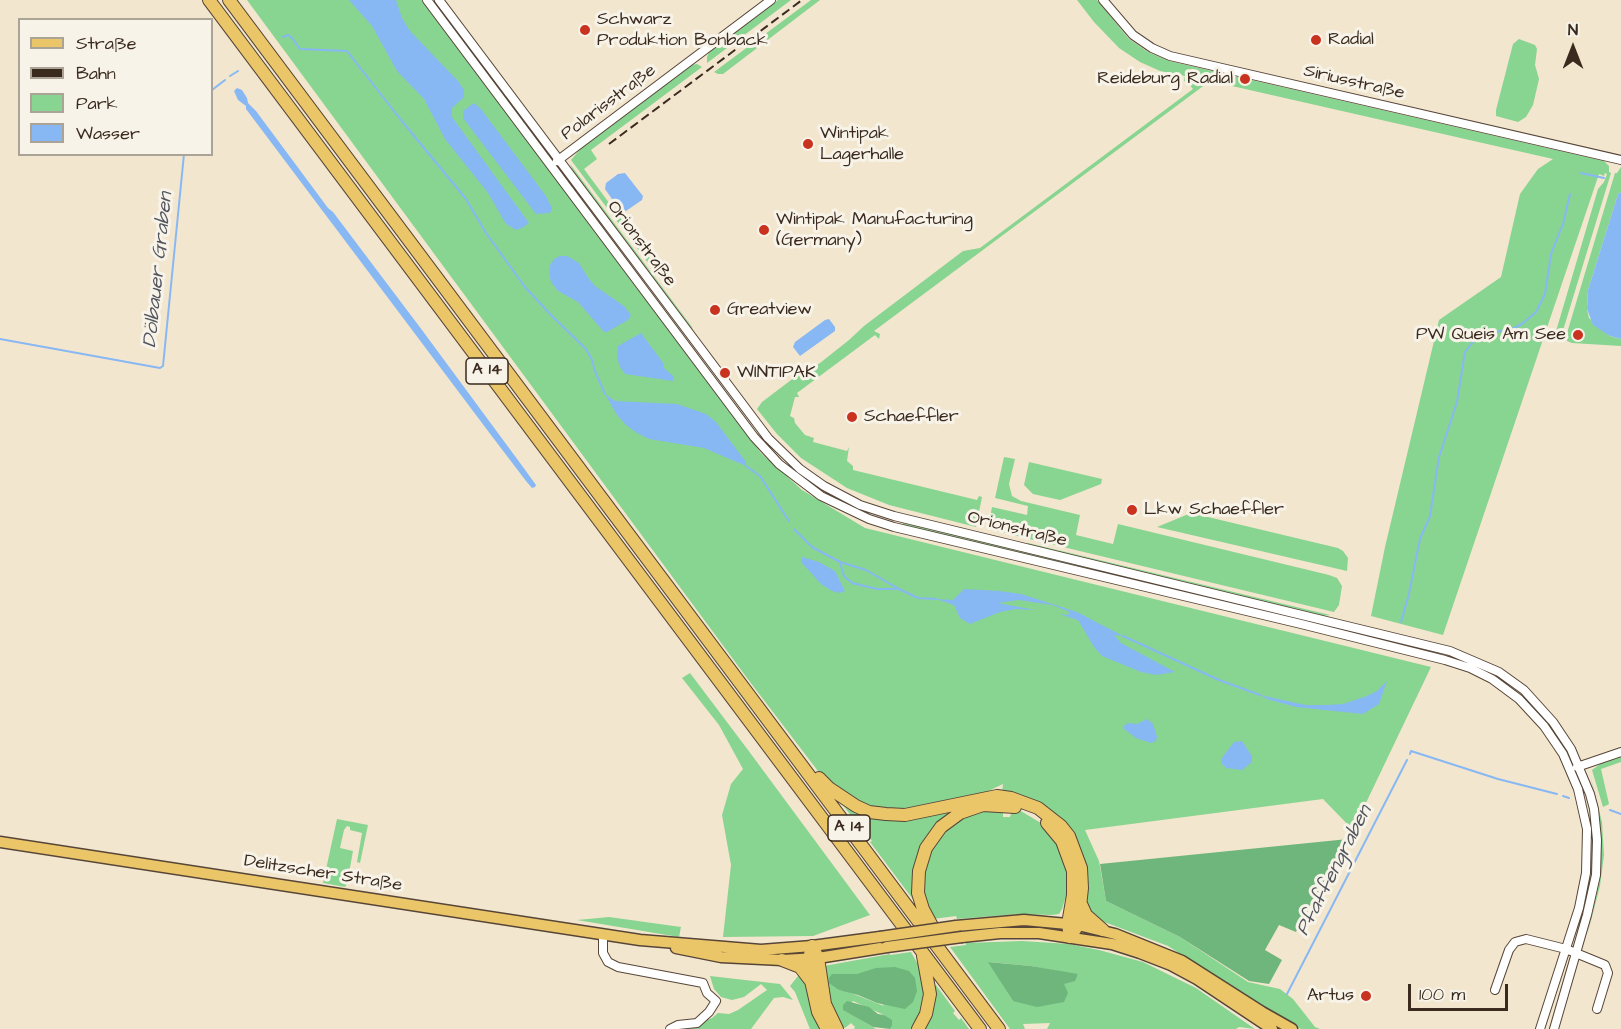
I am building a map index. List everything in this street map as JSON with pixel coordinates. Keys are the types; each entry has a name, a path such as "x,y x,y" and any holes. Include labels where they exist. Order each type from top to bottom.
{"highway":[{"name":"A 14","path":"209,0 980,1029"},
{"name":"A 14","path":"229,0 999,1029"},
{"path":"782,739 829,788 869,812 906,815 997,796 1011,798 1038,808 1061,826 1069,836 1081,868 1081,903 1070,937"},
{"path":"957,973 923,909 918,885 926,848 941,827 960,813 983,805 1011,806 1030,812 1049,825 1062,841 1073,871 1073,925"},
{"path":"1081,903 1086,915 1103,930"},
{"path":"812,946 825,1005 837,1029"},
{"path":"918,1029 926,1014 930,994 922,951"},
{"path":"813,958 811,981 818,1012 827,1029"},
{"path":"782,960 800,967 811,981"}],"main road":[{"name":"Delitzscher Straße","path":"0,842 640,940"},
{"path":"640,940 751,950 812,946 956,926 1024,920 1073,925 1103,930 1152,947 1182,961 1292,1029"},
{"path":"640,940 721,957 782,960 813,958 962,937 1018,933 1050,934 1112,944 1171,965 1197,979 1272,1029"}],"street":[{"name":"Orionstraße","path":"427,0 754,437 779,464 805,486 869,519 894,527 1445,660 1470,669 1505,688 1536,716 1556,742 1571,770 1587,829 1586,873 1579,908 1540,1029"},
{"name":"Orionstraße","path":"439,0 768,438 800,469 824,486 860,505 894,516 1450,651 1474,660 1511,680 1537,703 1563,735 1580,766 1594,809 1598,858 1587,915 1554,1029"},
{"name":"Polarisstraße","path":"551,165 771,0"},
{"name":"Siriusstraße","path":"1103,0 1132,35 1170,56 1619,160"},
{"path":"1571,770 1621,752"},
{"path":"603,934 603,953 608,962 703,983 707,993 716,1001 709,1012 697,1023 678,1024 670,1029"},
{"path":"1495,990 1509,950 1515,942 1526,939 1566,949 1602,962 1607,968 1607,980 1597,1009"}],"green space":[{"path":"247,0 422,0 761,453 802,490 865,528 1431,667 1353,830 1323,799 1085,830 1099,861 1106,901 1180,937 1248,982 1280,989 1293,999 1315,1027 1320,1029 1301,1029 1286,1022 1168,946 1099,920 1087,910 1064,827 1002,793 1003,784 982,794 907,811 867,807 824,779"},
{"path":"778,0 791,0 707,63 709,52"},
{"path":"811,0 820,0 723,74 714,72"},
{"path":"1077,0 1097,0 1129,39 1148,52 1169,61 1604,161 1609,166 1611,173 1561,337 1554,338 1598,189 1607,174 1605,173 1604,176 1599,174 1443,635 1371,616 1385,547 1439,320 1501,277 1520,194 1538,169 1553,159 1210,81 874,331 880,334 879,339 875,335 797,393 799,397 795,397 790,416 794,418 795,423 805,435 814,438 813,442 847,451 849,447 847,461 853,466 853,470 977,500 979,496 982,497 976,527 889,505 847,488 801,458 777,434 757,409 762,402 799,374 820,363 864,326 963,251 980,248 1193,89 1184,81 1185,76 1160,71 1140,62 1119,48"},
{"path":"1519,39 1535,45 1537,49 1535,65 1539,79 1533,105 1526,117 1518,122 1496,116 1496,110 1513,44"},
{"path":"697,64 702,67 591,150 597,159 584,169 658,269 655,272 571,160 582,147 691,65"},
{"path":"570,164 692,327 693,330 573,171"},
{"path":"1621,167 1621,192 1618,194 1588,290 1587,309 1589,318 1610,336 1621,339 1621,346 1572,343 1567,341 1567,333 1615,173"},
{"path":"1004,457 1015,459 1009,484 1012,496 1021,501 1080,515 1076,535 1113,544 1118,524 1329,575 1337,578 1342,586 1339,605 1334,612 988,529 992,507 1027,515 1028,506 995,498"},
{"path":"1029,462 1102,479 1101,484 1060,500 1033,494 1024,485"},
{"path":"1191,513 1338,548 1348,558 1347,571 1157,527"},
{"path":"903,523 1440,653 1438,655 903,526"},
{"path":"1028,543 1330,615 1323,616 1027,545"},
{"path":"690,673 870,915 813,936 723,937 731,865 722,815 731,784 743,769 719,725 682,678"},
{"path":"1621,756 1621,762 1601,769 1609,804 1603,807 1592,770 1603,762"},
{"path":"1590,774 1602,822 1604,855 1600,886 1587,936 1598,888 1601,845 1599,814"},
{"path":"838,798 877,815 973,802 939,825 915,902"},
{"path":"1003,809 1003,817 1010,817 1012,810 1019,810 1046,826 1052,835 1067,864 1068,889 1059,914 1019,914 957,919 956,916 933,919 925,908 920,873 939,833 973,811"},
{"path":"337,819 368,825 360,863 357,862 362,833 350,830 347,826 344,830 340,848 353,851 345,887 323,883"},
{"path":"1348,839 1296,932 1279,925 1265,950 1282,960 1269,984 1249,981 1180,937 1106,901 1100,864"},
{"path":"609,917 681,927 679,937 577,920"},
{"path":"1022,941 1069,944 1143,962 1196,988 1255,1029 1239,1027 1236,1029 1047,1029 1050,1023 1023,1024 1025,1029 1010,1029 950,947 966,945 966,943","holes":["989,962 1031,966 1078,975 1064,984 1013,1001"]},
{"path":"911,952 921,970 926,1004 913,1029 890,1029 892,1026 884,1015 853,1001 844,1010 876,1029 854,1029 851,1023 845,1028 839,1025 831,1010 824,966","holes":["832,974 857,974 884,1006 839,990"]},
{"path":"988,962 1078,974 1075,981 1064,984 1068,993 1064,1002 1037,1007 1013,1001"},
{"path":"895,967 909,971 915,978 917,991 913,1002 905,1009 877,1003 839,990 829,983 832,974 857,974 876,968"},
{"path":"710,976 780,984 793,1000 783,997 774,998 751,1029 672,1029 696,1024 718,1013 729,1014 767,990 761,984 744,997 732,1000 721,997 714,989"},
{"path":"798,976 807,985 823,1029 810,1029 795,992 790,986"},
{"path":"936,985 955,1011 953,1013 959,1020 961,1018 969,1029 922,1029 933,986"},
{"path":"847,1001 869,1007 878,1014 884,1015 892,1020 892,1026 890,1029 873,1027 843,1010 843,1005"}],"water":[{"path":"349,0 396,0 402,18 410,31 464,90 464,97 452,108 452,117 529,223 516,230 506,224 488,193 445,139 424,99 397,71 372,26"},
{"path":"237,88 242,90 248,103 422,330 536,485 535,487 532,488 526,481 246,106 238,100 234,91"},
{"path":"474,103 481,109 546,196 552,208 550,213 536,214 463,118 463,111"},
{"path":"625,173 643,196 642,200 626,211 619,209 605,189 606,183 618,174"},
{"path":"1621,192 1621,339 1610,336 1593,325 1587,309 1588,290 1618,194"},
{"path":"567,256 579,263 595,286 624,306 631,315 628,320 604,332 578,302 558,291 551,282 549,272 554,259"},
{"path":"829,319 835,331 800,356 793,347 795,342"},
{"path":"641,333 664,364 663,367 674,377 673,381 625,374 620,367 617,357 618,346"},
{"path":"605,394 615,401 677,404 706,414 716,422 746,462 746,466 704,448 649,439 637,433 617,415"},
{"path":"802,557 819,562 835,571 845,591 839,593 832,591 821,584 801,562"},
{"path":"964,589 1021,594 1077,612 1123,636 1114,635 1121,643 1175,672 1156,675 1141,672 1102,656 1078,620 1059,614 1068,615 1070,612 1052,605 1019,600 998,603 1035,610 1015,609 1000,612 970,624 960,618 954,605 936,599 953,600"},
{"path":"1387,681 1379,704 1363,714 1296,707 1260,695 1305,705 1343,704 1377,691"},
{"path":"1147,719 1153,724 1156,741 1151,743 1136,738 1124,729 1128,723 1137,724"},
{"path":"1242,741 1252,756 1252,762 1242,770 1226,768 1221,759 1234,742"}],"waterway":[{"path":"283,37 288,35 300,49 347,51 466,199 486,233 525,287 586,349 605,394"},
{"path":"230,76 238,71"},
{"name":"Dölbauer Graben","path":"213,89 225,80"},
{"name":"Dölbauer Graben","path":"0,339 160,368 163,366 184,156"},
{"path":"1581,173 1604,178"},
{"path":"1401,622 1420,539 1430,516 1439,457 1457,402 1465,352 1476,338 1484,334 1512,329 1536,312 1545,294 1551,254 1563,224 1570,194"},
{"path":"746,466 760,476 789,521"},
{"path":"794,529 812,547 840,562 866,570 918,598 936,599"},
{"path":"840,563 844,576 852,583 877,589 896,589"},
{"path":"1123,636 1219,680 1260,695"},
{"name":"Pfaffengraben","path":"1410,754 1411,751 1498,779 1557,794"},
{"name":"Pfaffengraben","path":"1287,994 1407,760"},
{"name":"Pfaffengraben","path":"1563,796 1569,798"},
{"name":"Pfaffengraben","path":"1610,810 1621,814"}],"railway":[{"path":"609,144 802,0"}],"place":[{"name":"Schwarz Produktion Bonback","path":"585,30"},
{"name":"Radial","path":"1316,40"},
{"name":"Reideburg Radial","path":"1245,79"},
{"name":"Wintipak Lagerhalle","path":"808,144"},
{"name":"Wintipak Manufacturing (Germany)","path":"764,230"},
{"name":"Greatview","path":"715,310"},
{"name":"PW Queis Am See","path":"1578,335"},
{"name":"WINTIPAK","path":"725,373"},
{"name":"Schaeffler","path":"852,417"},
{"name":"Lkw Schaeffler","path":"1132,510"},
{"name":"Artus","path":"1366,996"}]}
